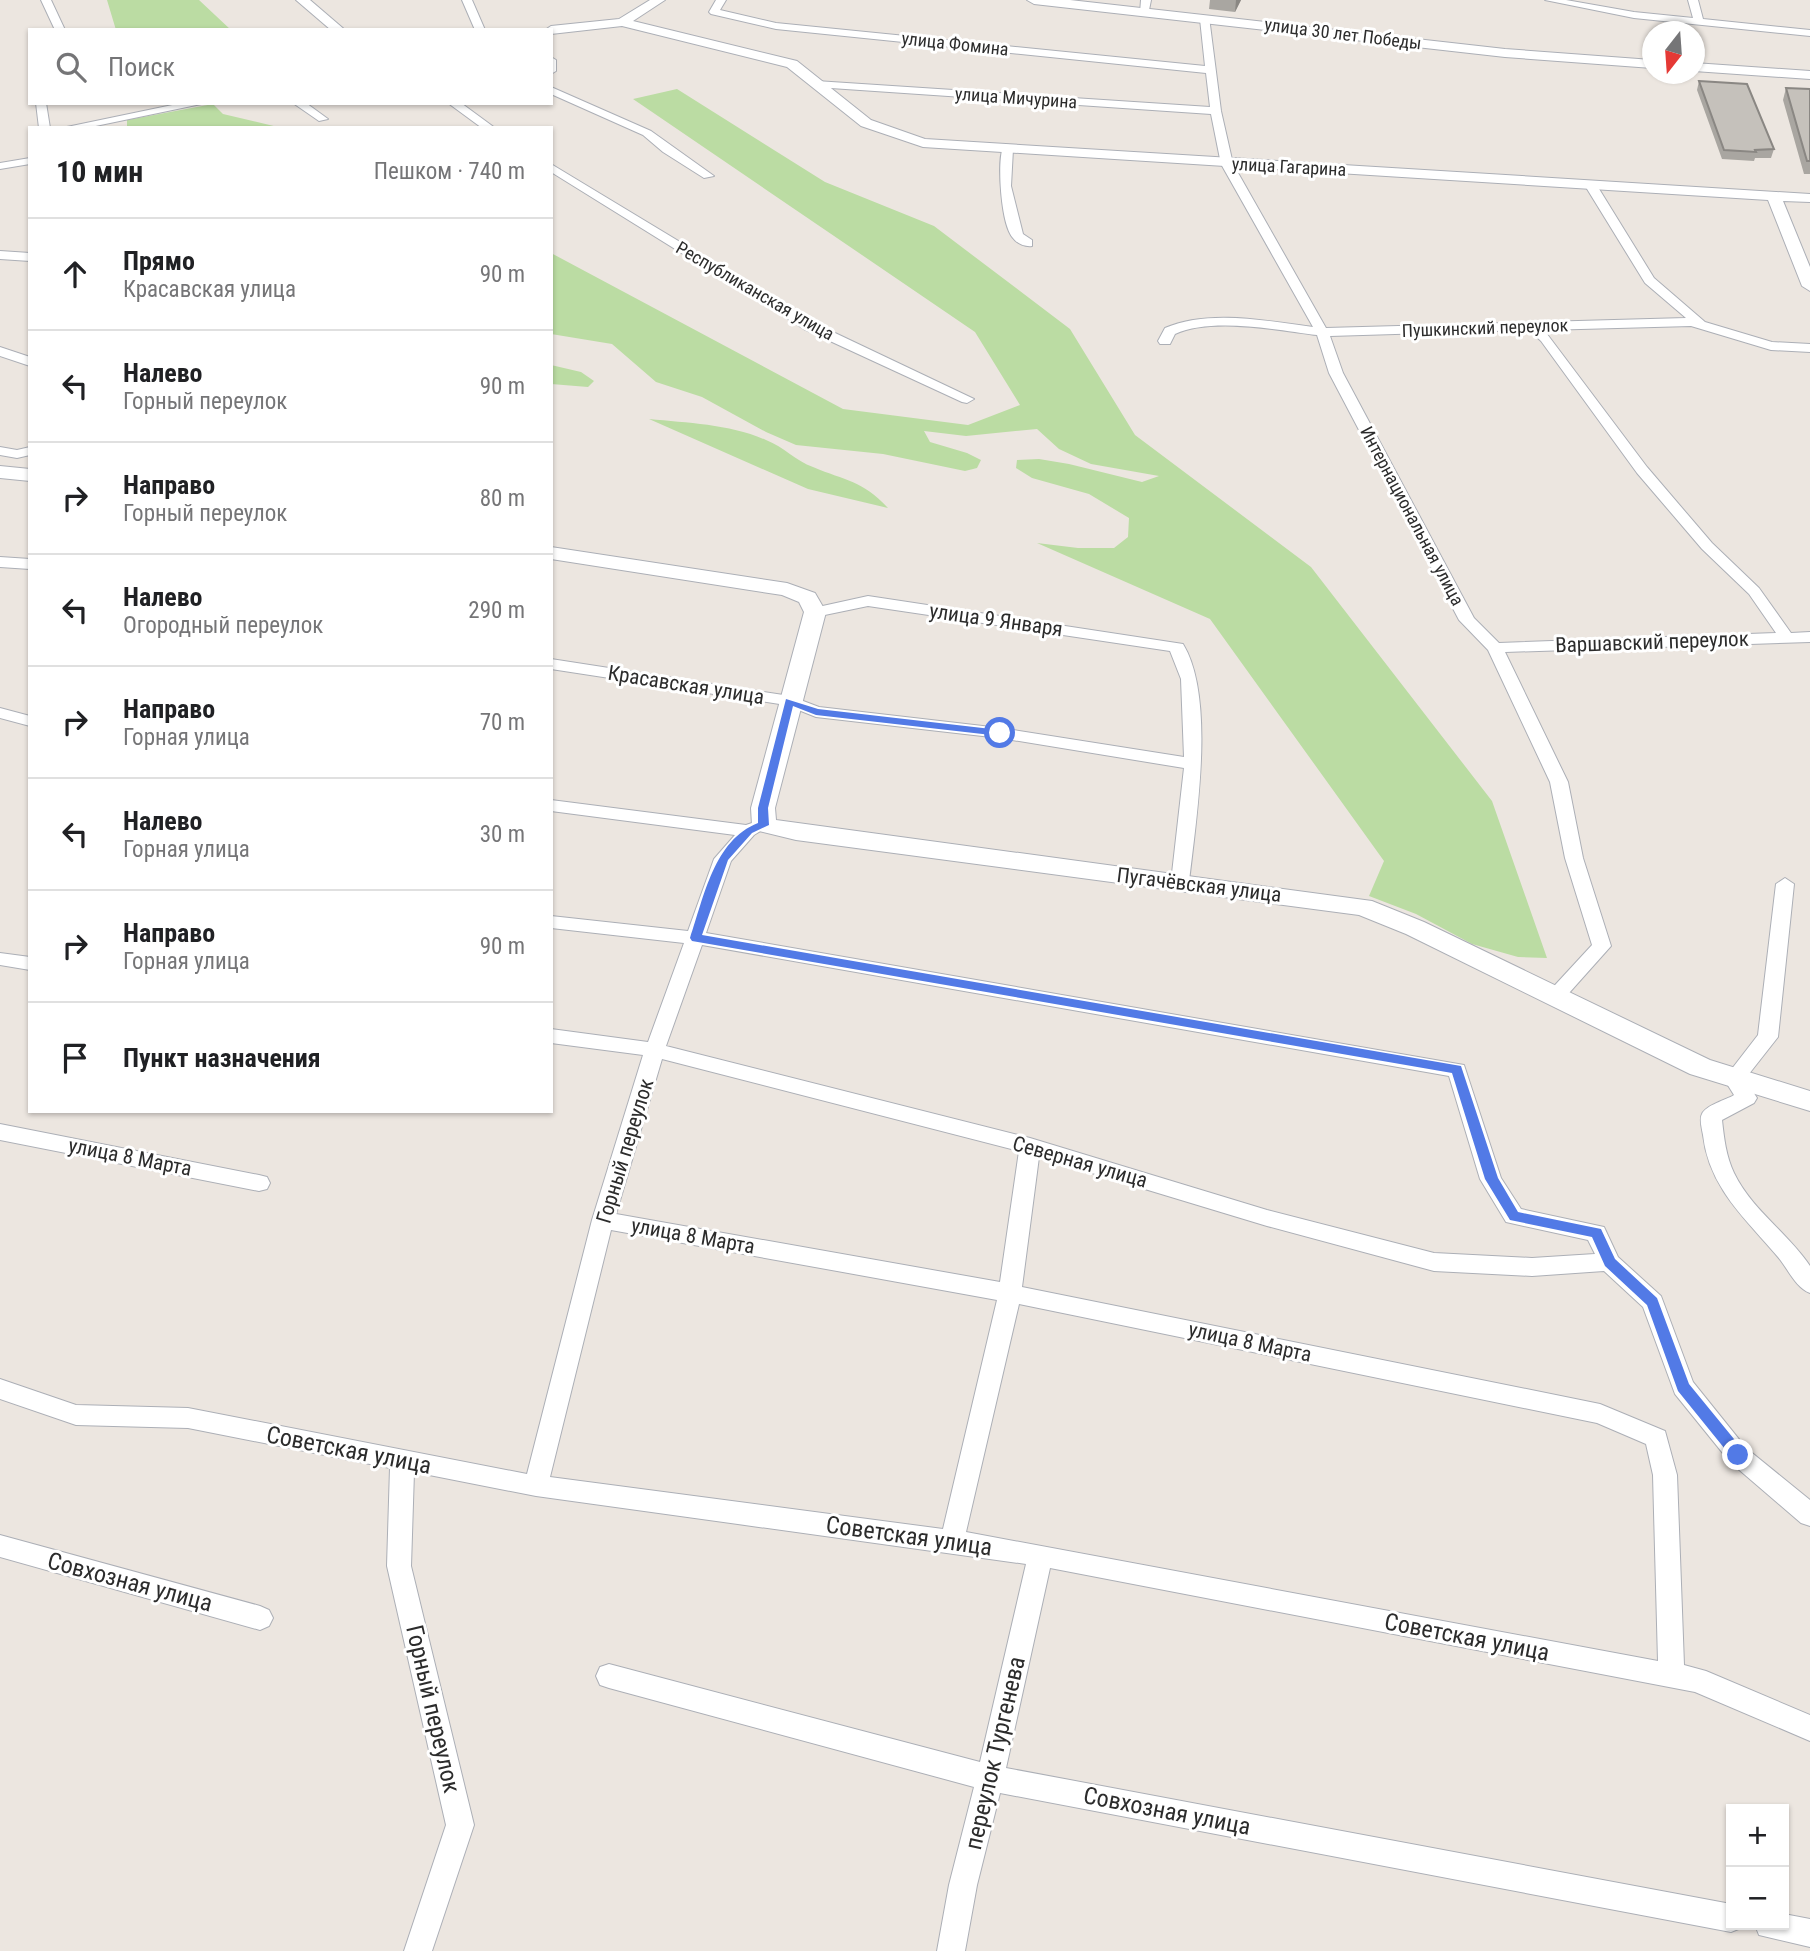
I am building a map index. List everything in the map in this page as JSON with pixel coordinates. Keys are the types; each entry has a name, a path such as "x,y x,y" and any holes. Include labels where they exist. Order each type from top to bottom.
{"main road":[{"name":"улица 30 лет Победы","path":"1034,0 1146,6 1205,19 1505,53 1642,63"},
{"path":"1705,68 1810,75"},
{"path":"0,472 28,475"},
{"path":"553,553 787,589 807,598 815,612 756,828"},
{"name":"Пугачёвская улица","path":"756,828 1363,907 1415,928 1700,1067 1810,1101"}],"street":[{"path":"46,0 59,28"},
{"path":"302,0 337,28"},
{"path":"467,0 479,28"},
{"path":"553,30 622,22 659,0"},
{"name":"улица Фомина","path":"721,0 714,12 776,26 1211,70"},
{"path":"1550,0 1633,15 1690,21"},
{"path":"1693,0 1699,21"},
{"name":"Интернациональная улица","path":"1205,19 1216,111 1227,164 1322,332 1336,373 1466,620 1495,648 1559,782 1574,858 1602,946 1554,997"},
{"name":"улица Гагарина","path":"622,22 792,64 866,123 923,143 1227,164 1810,198"},
{"path":"1705,23 1810,33"},
{"name":"улица Мичурина","path":"816,84 1216,111"},
{"path":"553,91 648,133 667,150 708,176"},
{"path":"41,105 45,126"},
{"path":"79,126 190,105"},
{"path":"301,105 323,119"},
{"path":"456,105 488,126"},
{"path":"1007,149 1005,186 1017,236 1028,243"},
{"path":"0,166 28,160"},
{"name":"Республиканская улица","path":"553,168 809,327 967,399"},
{"path":"1590,184 1650,280 1701,325"},
{"path":"1773,195 1810,286"},
{"path":"0,255 28,257"},
{"name":"Пушкинский переулок","path":"1165,341 1170,332 1187,324 1275,326 1322,332 1692,323 1771,346 1810,348"},
{"path":"1533,327 1546,338 1642,470 1707,546 1754,591 1787,638"},
{"path":"0,351 28,361"},
{"path":"0,451 16,454 28,451"},
{"path":"0,562 28,564"},
{"name":"улица 9 Января","path":"815,612 868,601 1177,647 1189,679 1193,764"},
{"name":"Варшавский переулок","path":"1495,648 1810,637"},
{"name":"Красавская улица","path":"553,664 790,701 816,712 1000,733 1193,764"},
{"path":"0,713 28,720"},
{"path":"1180,882 1193,764"},
{"name":"Пугачёвская улица","path":"553,805 756,828"},
{"name":"Горный переулок","path":"536,1486 603,1220 655,1050 723,859 756,828"},
{"path":"1785,884 1768,1037 1734,1079 1747,1098 1711,1116 1713,1145 1725,1180 1755,1220 1800,1267 1810,1284"},
{"path":"553,922 696,938 1457,1069 1492,1179 1514,1216 1596,1233 1609,1262 1653,1302 1683,1387 1738,1455 1810,1516"},
{"path":"0,959 28,964"},
{"name":"Северная улица","path":"553,1036 655,1050 1030,1146 1267,1218 1434,1262 1532,1268 1609,1262"},
{"name":"улица 8 Марта","path":"0,1132 259,1183"},
{"path":"953,1541 1010,1293 1030,1146"},
{"name":"улица 8 Марта","path":"603,1220 1010,1293 1600,1414 1657,1438 1665,1475 1671,1676"},
{"name":"Советская улица","path":"0,1389 76,1415 188,1418 536,1486 1040,1555 1698,1681 1810,1728"},
{"name":"Горный переулок","path":"402,1460 399,1566 460,1825 418,1951"},
{"name":"Совхозная улица","path":"0,1546 260,1618"},
{"name":"переулок Тургенева","path":"951,1951 963,1885 1040,1555"},
{"name":"Совхозная улица","path":"609,1676 990,1778 1726,1917"},
{"path":"1789,1929 1810,1933"}],"green space":[{"path":"107,0 199,0 229,28 115,28"},
{"path":"677,89 825,182 934,226 1070,329 1135,435 1311,567 1492,801 1547,958 1518,957 1472,944 1416,914 1369,896 1384,861 1210,619 1037,543 1078,548 1114,548 1128,537 1129,518 1089,494 1032,478 1016,468 1017,460 1039,459 1142,482 1159,476 1091,464 1059,449 1037,429 966,436 924,431 930,442 981,460 977,468 965,471 883,454 796,445 702,397 656,382 612,344 553,334 553,254 843,409 968,425 1020,405 975,332 633,99"},
{"path":"214,105 223,114 274,126 127,126 127,120"},
{"path":"553,365 581,372 594,381 588,387 553,384"},
{"path":"649,419 709,425 752,435 772,443 807,464 862,486 888,508 808,489"}],"building":[{"path":"1705,81 1747,84 1774,149 1755,150 1756,152 1724,150 1700,84 1705,84"},
{"path":"1786,88 1810,89 1810,161 1807,161"}],"route":[{"path":"1000,733 816,712 790,701 763,808 764,825 748,831 723,859 696,938 1457,1069 1492,1179 1514,1216 1596,1233 1609,1262 1653,1302 1683,1387 1738,1455"}]}
